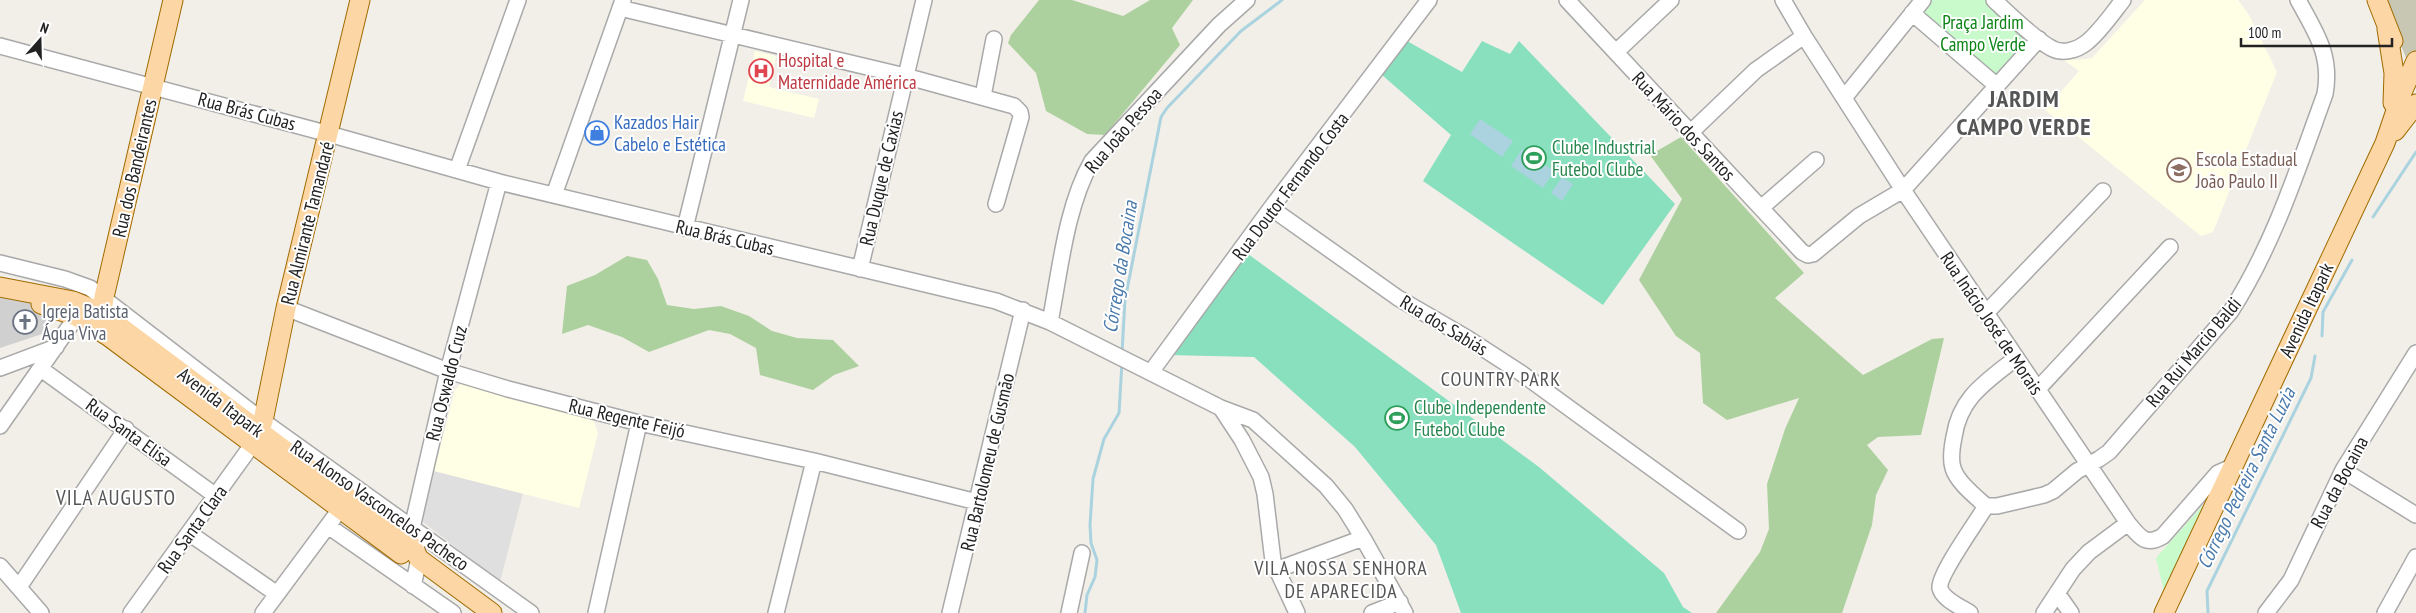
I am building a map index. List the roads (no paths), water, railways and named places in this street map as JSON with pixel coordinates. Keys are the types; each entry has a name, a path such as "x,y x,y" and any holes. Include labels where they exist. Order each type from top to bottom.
{"main road":[{"name":"Rua dos Bandeirantes","path":"108,336 103,305 173,0"},
{"name":"Rua Almirante Tamandaré","path":"259,433 286,308 330,134 360,0"},
{"name":"Avenida Itapark","path":"2164,613 2385,144 2414,72 2387,29 2377,0"},
{"path":"2387,29 2394,73 2392,123"},
{"name":"Avenida Itapark","path":"2385,144 2416,104"},
{"name":"Avenida Itapark","path":"0,288 74,308 103,305 259,433 412,546 419,559 492,613"},
{"name":"Avenida Itapark","path":"74,308 196,402 244,433 252,435 259,433"}],"street":[{"path":"457,170 518,0"},
{"path":"685,228 740,0"},
{"name":"Rua Duque de Caxias","path":"860,269 924,0"},
{"name":"Rua João Pessoa","path":"1050,322 1074,200 1081,180 1092,161 1206,38 1247,0"},
{"name":"Rua Doutor Fernando Costa","path":"1148,370 1429,0"},
{"name":"Rua Mário dos Santos","path":"1567,0 1802,252 1808,255 1813,254 1859,216 1903,190"},
{"path":"1616,52 1671,0"},
{"path":"1844,98 1923,0"},
{"path":"1995,1 2039,39 2053,49 2062,51 2078,48 2086,43 2123,0"},
{"name":"Rua Rui Marcio Baldi","path":"1986,506 1997,506 2044,496 2077,471 2090,465 2108,452 2231,311 2260,261 2325,94 2328,76 2322,45 2298,0"},
{"name":"Rua Inácio José de Morais","path":"1788,2 1804,36 1903,190 2037,390 2128,523 2140,537 2147,541 2155,541 2163,536 2218,473 2227,468 2232,469"},
{"path":"554,195 621,4 732,35 905,76 1014,106 1021,116 996,204"},
{"path":"1912,13 1997,86"},
{"path":"1690,133 1756,70 1804,36"},
{"path":"983,96 994,39"},
{"path":"1903,190 2039,39"},
{"name":"Rua Brás Cubas","path":"0,46 330,134 499,182 974,296 1022,310 1050,322 1118,354 1221,408 1242,440 1264,486 1271,551 1276,570 1297,613"},
{"path":"1761,208 1816,160"},
{"name":"Rua Oswaldo Cruz","path":"413,586 419,559 412,528 448,371 499,182"},
{"path":"1986,313 2103,191"},
{"name":"Rua dos Sabiás","path":"1271,208 1398,298 1467,338 1521,373 1738,531"},
{"path":"2037,390 2170,247"},
{"path":"0,263 65,279 90,288 103,305"},
{"path":"0,426 56,347 74,308 65,279"},
{"name":"Rua Regente Feijó","path":"286,308 448,371 639,423 814,461 977,502"},
{"name":"Rua Bartolomeu de Gusmão","path":"950,613 1022,310"},
{"path":"6,366 56,347"},
{"name":"Rua da Bocaina","path":"2266,613 2291,580 2343,470 2416,353"},
{"path":"1970,613 1944,594 1940,587 1941,579 1986,506 1968,490 1953,469 1952,449 1955,430 1966,402 1976,390 2016,358"},
{"path":"6,366 27,370 30,374 29,385"},
{"name":"Rua Santa Elisa","path":"41,369 216,496"},
{"path":"1221,408 1253,420 1282,444 1326,486 1345,509 1364,538 1402,608 1372,613"},
{"path":"596,613 639,423"},
{"path":"18,587 126,429"},
{"name":"Rua Santa Clara","path":"131,613 259,433"},
{"path":"776,613 814,461"},
{"path":"2343,470 2416,515"},
{"path":"263,613 348,498"},
{"name":"Rua Alonso Vasconcelos Pacheco","path":"348,498 412,528 531,613"},
{"path":"2044,613 2073,569 2089,552 2128,523"},
{"path":"328,526 453,613"},
{"path":"189,533 277,594"},
{"path":"1276,570 1364,538"},
{"path":"1069,613 1082,554"},
{"path":"2384,613 2416,557"},
{"path":"0,566 41,613"},
{"path":"2057,592 2072,613"}],"water":[{"path":"1480,119 1513,141 1502,157 1470,134"},
{"path":"1522,149 1554,171 1543,188 1511,166"},
{"path":"1562,177 1573,184 1562,201 1551,193"}],"waterway":[{"name":"Córrego da Bocaina","path":"1122,353 1125,300 1161,117 1167,108 1241,31 1282,0"},
{"name":"Córrego Pedreira Santa Luzia","path":"2373,217 2416,152"},
{"name":"Córrego Pedreira Santa Luzia","path":"2322,336 2323,312 2352,260"},
{"name":"Córrego Pedreira Santa Luzia","path":"2208,613 2207,591 2311,378 2315,356"},
{"name":"Córrego da Bocaina","path":"1085,613 1087,595 1095,577 1097,560 1091,543 1090,525 1093,479 1104,439 1119,413 1122,362"}],"place":[{"name":"Hospital e Maternidade América","path":"761,71"},
{"name":"Kazados Hair Cabelo e Estética","path":"597,133"},
{"name":"Clube Industrial Futebol Clube","path":"1534,158"},
{"name":"Escola Estadual João Paulo II","path":"2179,170"},
{"name":"Igreja Batista Água Viva","path":"25,322"},
{"name":"Clube Independente Futebol Clube","path":"1397,418"}],"district":[{"name":"JARDIM CAMPO VERDE","path":"2024,112"},
{"name":"COUNTRY PARK","path":"1501,379"},
{"name":"VILA AUGUSTO","path":"116,497"},
{"name":"VILA NOSSA SENHORA DE APARECIDA","path":"1341,580"}],"park label":[{"name":"Praça Jardim Campo Verde","path":"1983,33"}]}
